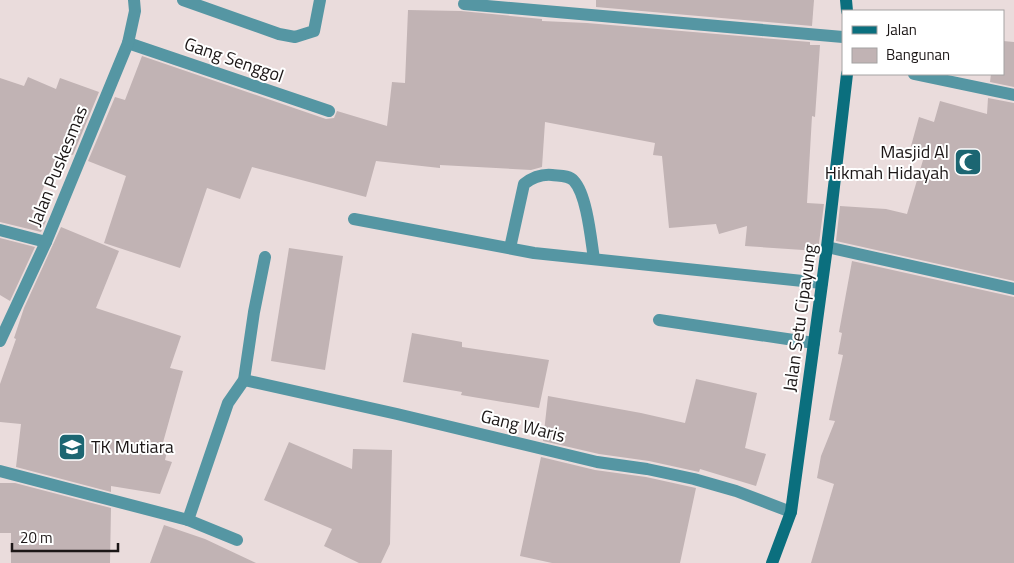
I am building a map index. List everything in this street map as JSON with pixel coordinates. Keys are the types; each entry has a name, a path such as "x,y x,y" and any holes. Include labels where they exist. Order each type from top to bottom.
{"street":[{"name":"Jalan Puskesmas","path":"0,341 46,242 128,42 134,11 134,0"},
{"path":"183,0 279,34 295,37 314,31 320,0"},
{"path":"464,4 842,37"},
{"name":"Gang Senggol","path":"128,42 329,111"},
{"name":"Jalan Setu Cipayung","path":"772,563 791,512 827,247 847,75"},
{"path":"919,75 1014,95"},
{"path":"510,248 524,184 537,176 546,174 565,176 574,181 580,193 589,221 594,259"},
{"path":"354,219 534,253 822,283"},
{"path":"0,230 46,242"},
{"path":"827,247 1014,289"},
{"path":"188,520 228,403 244,380 254,312 265,257"},
{"path":"658,320 814,343"},
{"name":"Gang Waris","path":"244,380 397,414 597,462 647,469 694,479 736,491 791,512"},
{"path":"0,471 188,520 237,540"}],"building":[{"path":"596,0 814,0 812,26 596,7"},
{"path":"408,10 461,11 542,19 542,21 587,23 810,42 810,45 820,45 815,117 812,116 807,203 824,204 818,251 745,246 747,226 719,234 716,224 669,228 662,156 653,155 655,143 545,122 542,167 531,170 440,165 440,168 376,161 366,197 252,167 240,199 207,188 180,268 104,243 126,176 88,161 115,97 125,100 142,56 326,119 334,118 337,111 387,126 392,82 405,83"},
{"path":"1004,41 1014,42 1014,87 990,82 991,75 1004,75"},
{"path":"28,77 56,89 60,78 99,92 73,155 62,151 61,154 58,153 32,215 46,221 41,232 0,222 0,78 24,86"},
{"path":"988,98 1014,103 1014,281 836,241 840,206 886,209 907,214 926,150 911,146 919,117 934,122 940,101 987,114"},
{"path":"61,227 119,251 96,308 181,336 170,368 183,371 162,446 168,447 165,460 172,462 160,494 111,486 111,492 16,467 21,424 0,422 0,384 16,339 14,338 24,308"},
{"path":"0,238 35,247 10,301 0,295"},
{"path":"289,248 343,256 325,370 271,361"},
{"path":"852,261 1014,297 1014,563 811,563 834,484 817,478 821,456 835,421 829,420 843,355 838,354 842,333 839,332"},
{"path":"412,333 462,342 462,347 549,360 539,408 461,395 462,392 403,382"},
{"path":"696,379 757,393 745,448 766,454 756,486 700,469 699,472 649,461 599,454 543,441 548,396 685,423"},
{"path":"289,442 352,469 353,449 392,450 390,544 381,563 359,563 324,546 332,529 264,500"},
{"path":"541,457 595,470 646,477 696,488 680,563 552,563 520,556"},
{"path":"0,483 15,483 111,508 110,563 11,563 11,533 0,533"},
{"path":"164,525 205,539 256,563 150,563"}],"place":[{"name":"Masjid Al Hikmah Hidayah","path":"968,162"},
{"name":"TK Mutiara","path":"72,447"}]}
